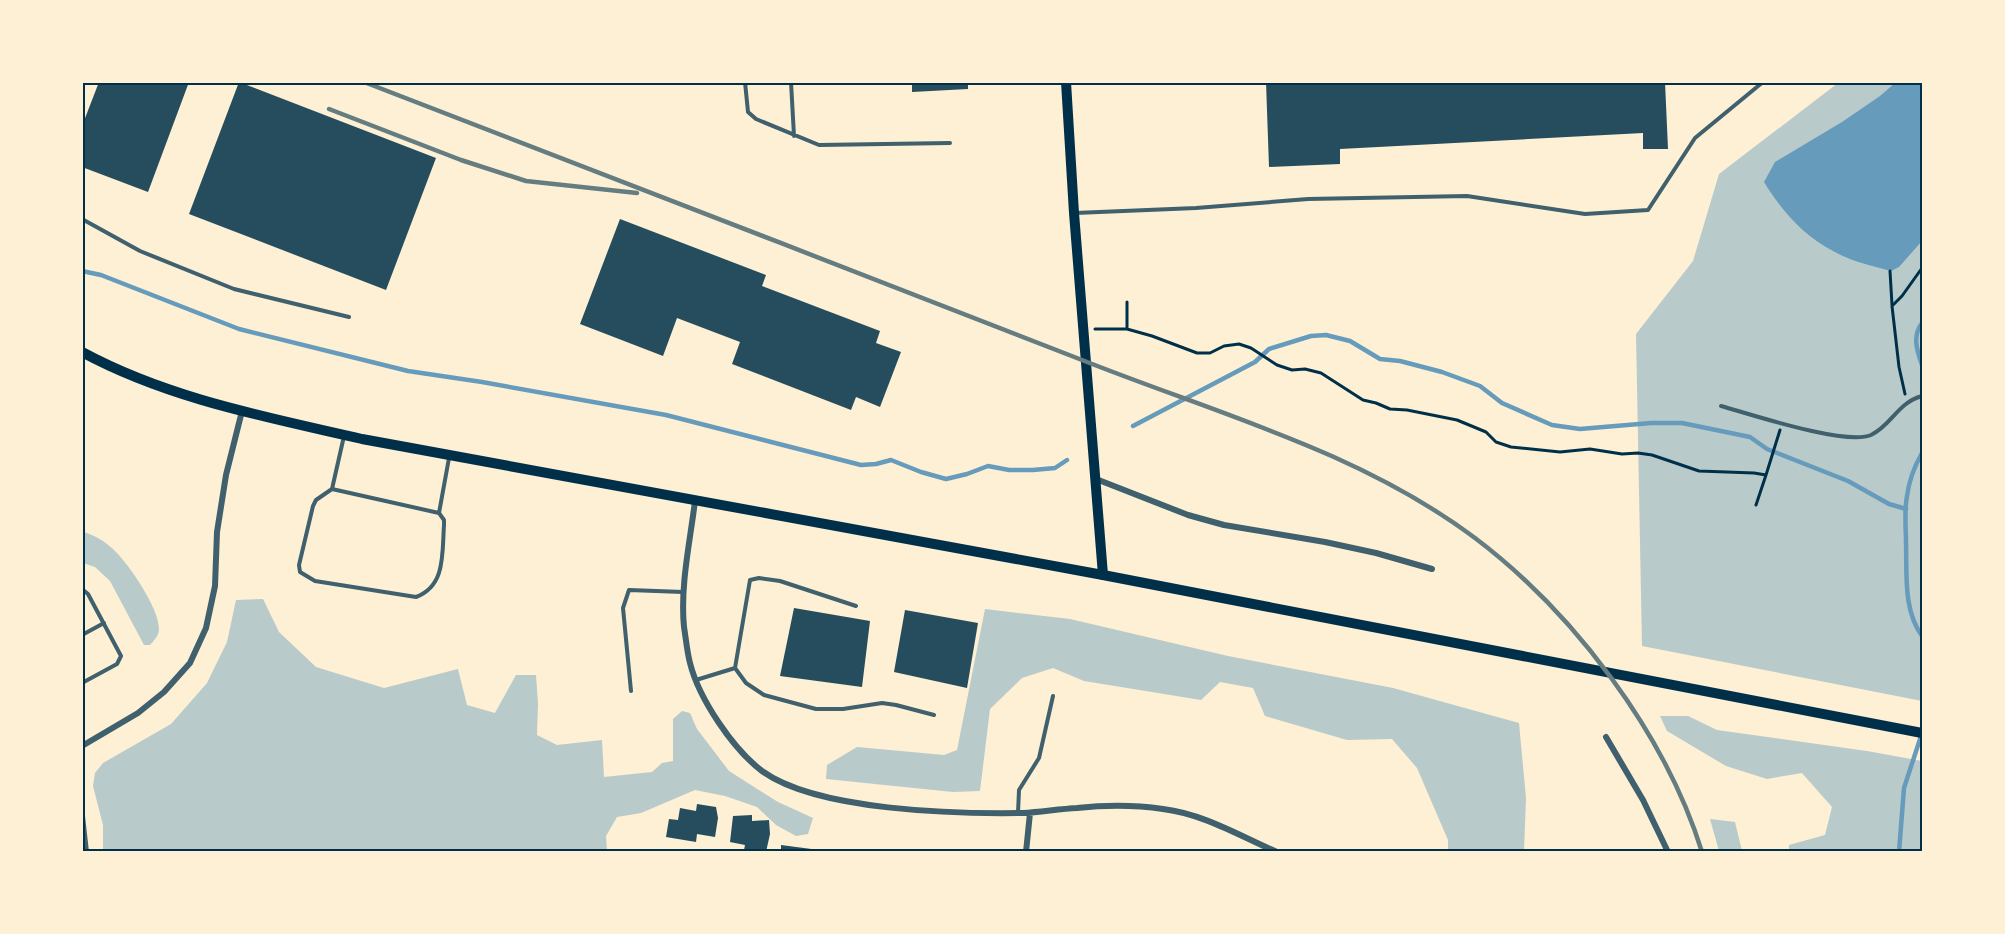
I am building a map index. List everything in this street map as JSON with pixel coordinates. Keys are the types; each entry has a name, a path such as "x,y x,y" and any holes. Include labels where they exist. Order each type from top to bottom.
{"main road":[{"path":"1066,82 1074,213 1103,575"},
{"path":"82,352 161,388 242,411 344,435 1103,575 1923,733"}],"street":[{"path":"82,746 138,713 164,692 190,663 206,628 215,586 217,532 224,487 242,411"},
{"path":"1096,479 1178,511 1224,525 1335,544 1432,569"},
{"path":"695,501 684,592 684,626 690,664 715,715 744,754 763,771 809,792 854,802 974,813 1030,813 1114,806 1166,809 1225,827 1277,852"},
{"path":"1606,737 1643,800 1668,852"},
{"path":"1026,852 1030,813"},
{"path":"82,816 86,852"}],"lane":[{"path":"745,82 748,112 756,120 819,145 950,143"},
{"path":"791,82 794,136"},
{"path":"1074,213 1308,199 1467,196 1585,214 1648,210 1695,138 1764,82"},
{"path":"82,219 140,251 234,290 349,317"},
{"path":"1720,406 1816,431 1859,438 1876,432 1903,405 1923,396"},
{"path":"332,489 439,513 444,520 441,571 434,585 423,595 416,597 315,581 300,572 299,565 313,506 315,500 332,489 344,435"},
{"path":"439,513 449,456"},
{"path":"856,606 780,580 759,578 750,580 735,668 746,683 764,695 816,709 843,709 882,703 934,715"},
{"path":"82,589 88,594 120,652 121,658 117,664 82,683"},
{"path":"631,690 623,608 629,590 684,592"},
{"path":"82,635 104,623"},
{"path":"696,680 735,668"},
{"path":"1018,813 1019,790 1039,759 1053,696"}],"path":[{"path":"1892,306 1923,268"},
{"path":"1890,271 1899,367 1905,393 1903,405"},
{"path":"1127,302 1127,329"},
{"path":"1084,330 1127,329 1152,336 1197,354 1210,353 1224,346 1239,344 1251,348 1277,365 1292,370 1305,369 1321,373 1363,400 1390,409 1457,420 1485,432 1496,441 1510,447 1560,452 1590,449 1622,454 1638,453 1652,455 1699,471 1766,475"},
{"path":"1755,505 1783,423"}],"shaded area":[{"path":"1838,83 1922,83 1922,701 1642,646 1636,334 1693,261 1719,174"},
{"path":"83,532 96,537 112,548 143,588 158,620 157,636 150,645 144,645 110,581 95,567 83,563"},
{"path":"263,599 279,632 316,667 384,688 458,669 467,705 495,713 516,675 536,675 537,735 557,745 602,740 604,777 652,772 662,763 673,761 673,719 682,711 690,713 697,729 729,771 778,802 813,818 808,834 796,836 776,825 757,807 725,796 695,790 641,813 617,817 606,836 607,851 103,851 103,825 93,786 95,773 103,763 171,724 207,683 227,642 236,600"},
{"path":"985,609 1070,619 1228,656 1393,688 1519,723 1526,798 1524,851 1448,851 1448,840 1417,768 1392,739 1347,740 1265,716 1253,688 1220,682 1201,700 1084,681 1053,668 1022,678 990,709 980,791 953,792 826,779 827,765 857,747 944,755 957,750"},
{"path":"1660,716 1688,716 1717,730 1922,761 1922,851 1789,851 1789,845 1825,835 1832,807 1802,773 1767,779 1726,766 1667,731"},
{"path":"1710,819 1735,822 1742,851 1719,851"}],"water":[{"path":"1895,83 1922,83 1922,241 1899,267 1891,271 1840,255 1812,238 1794,221 1764,182 1775,162 1842,122"}],"building":[{"path":"99,82 189,82 148,192 82,167 82,126"},
{"path":"239,82 436,158 386,290 189,214"},
{"path":"912,82 968,82 968,89 912,92"},
{"path":"1266,82 1665,82 1668,149 1643,149 1643,133 1340,149 1340,164 1269,167"},
{"path":"620,219 766,275 762,286 880,331 876,343 901,352 880,407 856,397 851,410 732,364 740,342 677,318 663,356 580,324"},
{"path":"794,608 870,621 862,687 780,676"},
{"path":"905,610 978,623 967,688 894,672"},
{"path":"697,804 716,807 718,818 715,837 697,834 696,842 666,837 669,819 678,820 680,808 696,811"},
{"path":"752,815 752,821 769,820 770,834 766,852 744,850 745,845 730,842 733,816"},
{"path":"781,845 819,850 819,852 781,852"}],"waterway":[{"path":"82,271 101,275 239,329 408,371 666,415 861,465 891,460 946,479 988,466 1009,470 1033,470 1055,468 1067,460"},
{"path":"1922,323 1916,338 1922,365"},
{"path":"1133,426 1255,362 1269,349 1311,336 1326,335 1350,341 1380,359 1400,361 1442,372 1480,386 1502,403 1552,425 1580,429 1651,423 1682,423 1750,437 1767,449 1848,481 1889,504 1906,509"},
{"path":"1922,453 1911,479 1905,514 1906,579 1909,603 1916,626 1922,636"},
{"path":"1899,852 1904,788 1922,733"}],"railway":[{"path":"364,82 1082,360 1285,436 1335,457 1430,508 1475,538 1511,568 1580,638 1640,720 1665,763 1686,807 1702,852"},
{"path":"329,109 461,160 526,181 637,193"}]}
